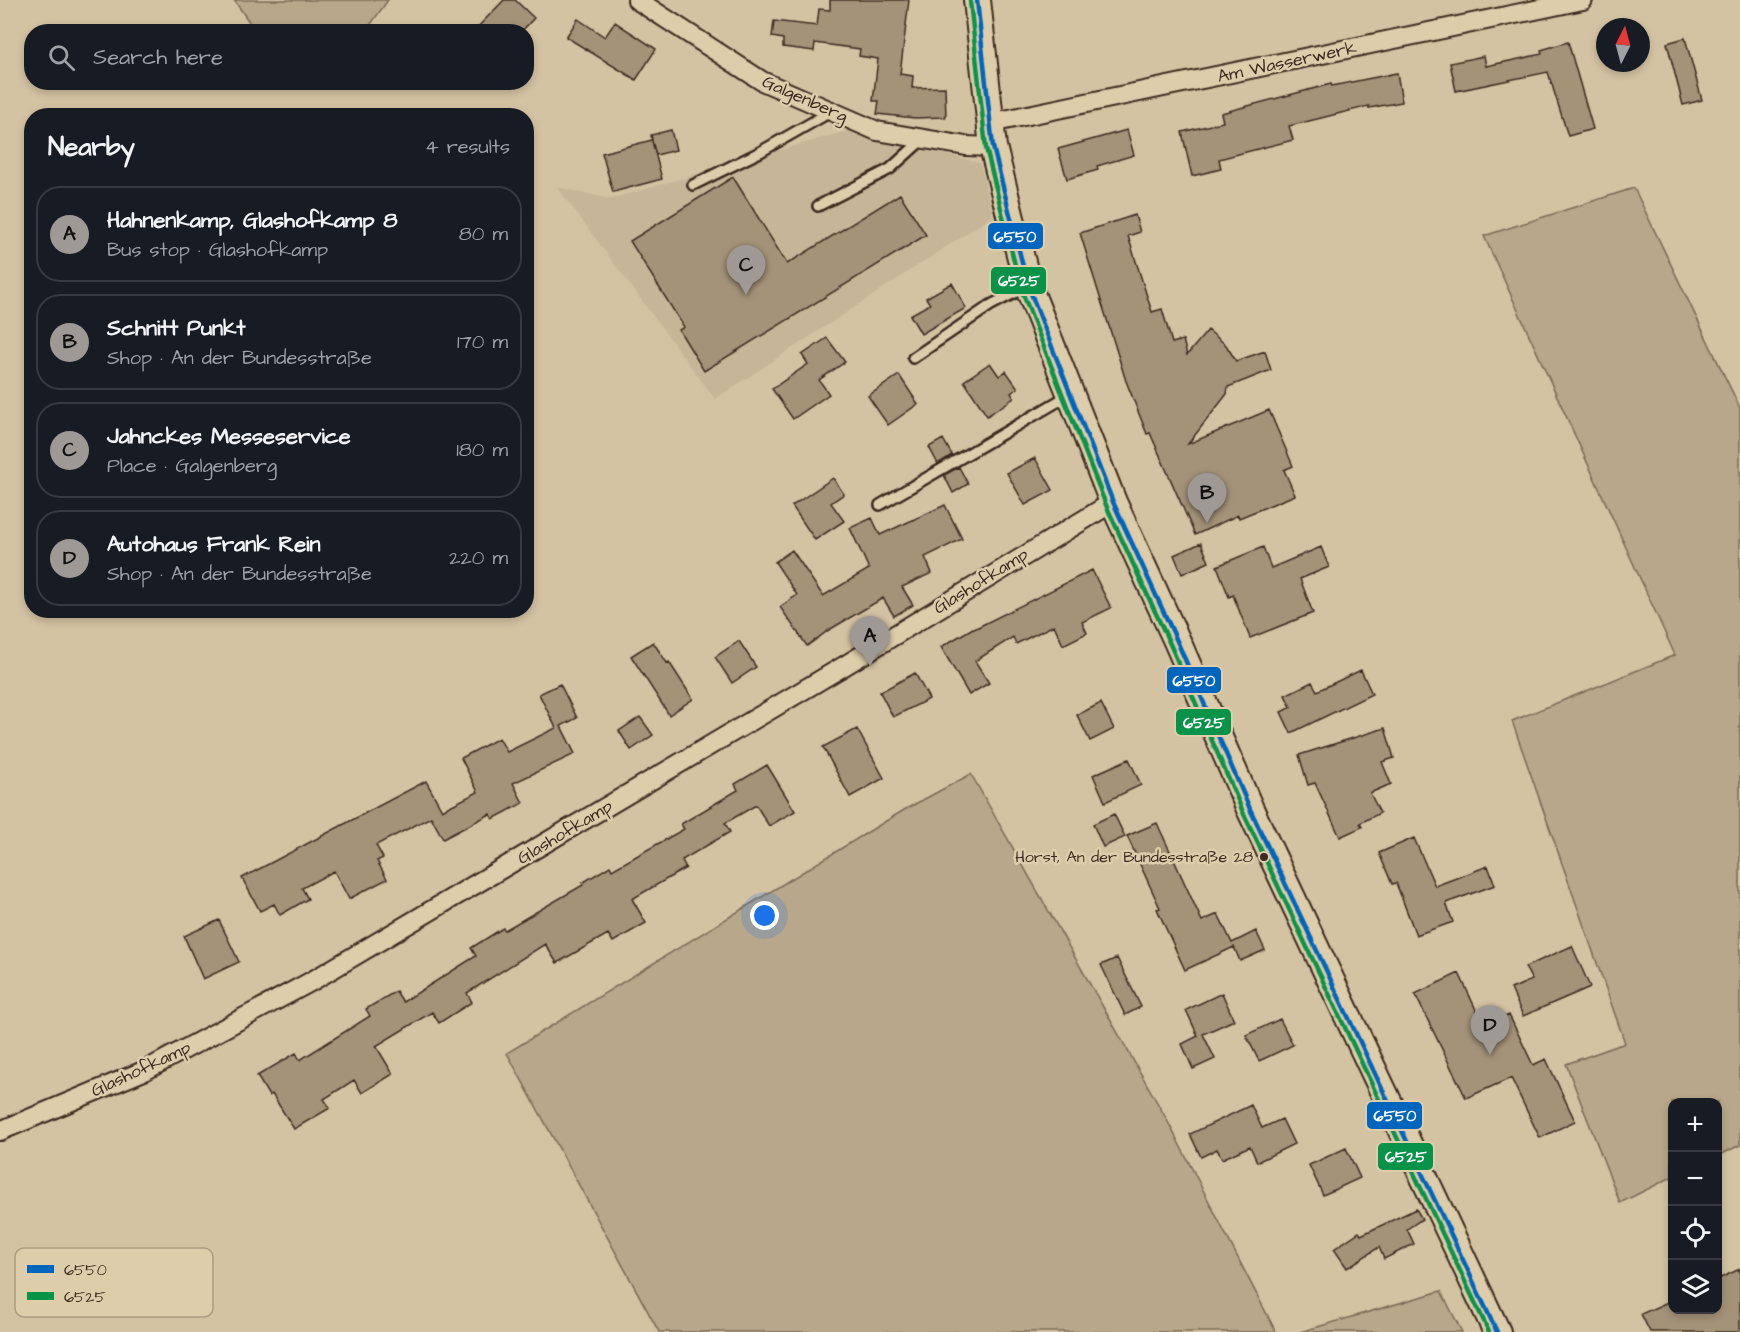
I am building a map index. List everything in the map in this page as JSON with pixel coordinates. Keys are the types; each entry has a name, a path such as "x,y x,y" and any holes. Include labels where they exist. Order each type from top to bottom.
{"main road":[{"path":"977,0 992,135 1028,286 1113,502 1177,641 1254,819 1497,1332"}],"street":[{"name":"Galgenberg","path":"637,0 762,81 877,131 966,146 992,135"},
{"name":"Am Wasserwerk","path":"992,135 1583,0"},
{"name":"Glashofkamp","path":"0,1131 146,1070 312,981 756,718 1113,502"}],"lane":[{"path":"693,185 760,152 832,111"},
{"path":"818,206 890,169 922,140"},
{"path":"913,358 991,305 1028,286"},
{"path":"880,505 1071,394"}],"shaded area":[{"path":"234,0 388,0 371,24 250,24"},
{"path":"857,128 877,137 980,163 993,216 715,399 557,187 611,199"},
{"path":"1634,188 1740,408 1740,1145 1722,1154 1722,1098 1668,1098 1668,1179 1620,1203 1566,1064 1625,1043 1512,721 1675,655 1484,236"},
{"path":"971,774 1166,1118 1276,1332 659,1332 507,1053 904,810"},
{"path":"1441,1291 1462,1332 1300,1332"}],"building":[{"path":"504,0 515,0 534,18 528,24 481,24"},
{"path":"830,0 909,0 900,74 913,76 912,88 945,87 946,117 915,118 877,114 879,101 873,101 878,59 859,56 860,49 815,43 814,51 783,47 783,39 772,37 774,21 817,26 819,9 830,10"},
{"path":"578,19 605,37 615,22 656,49 636,80 566,37"},
{"path":"1685,38 1702,100 1683,105 1667,43"},
{"path":"1568,42 1593,129 1568,136 1548,72 1456,91 1450,63 1484,56 1486,66 1542,54 1541,50"},
{"path":"1397,73 1402,102 1369,108 1369,106 1289,126 1293,140 1219,159 1221,169 1192,176 1182,132 1223,122 1221,113 1331,84 1332,86"},
{"path":"671,130 676,150 656,155 652,141 662,179 613,192 602,153 652,140 651,135"},
{"path":"1127,130 1134,155 1097,166 1098,170 1067,179 1058,149"},
{"path":"733,177 787,264 900,194 926,235 704,371 679,330 684,327 630,241"},
{"path":"1135,215 1140,232 1128,236 1152,312 1162,309 1172,343 1183,340 1187,355 1208,330 1226,345 1236,361 1265,351 1271,370 1228,387 1227,394 1188,444 1269,410 1293,466 1284,470 1295,495 1239,518 1238,515 1195,535 1150,433 1147,434 1126,381 1080,233"},
{"path":"952,283 966,308 921,334 910,315 930,304 926,298"},
{"path":"827,338 845,362 819,380 829,394 793,419 772,389 808,364 802,355"},
{"path":"990,363 999,376 1006,371 1018,388 1011,393 1014,398 987,416 964,381"},
{"path":"899,375 918,404 888,425 868,396"},
{"path":"943,439 952,455 938,464 929,447"},
{"path":"1035,458 1053,490 1025,505 1007,473"},
{"path":"959,467 968,484 953,493 944,475"},
{"path":"833,478 844,494 831,503 844,521 815,540 792,506"},
{"path":"945,505 962,539 925,557 932,573 902,587 913,605 894,616 883,598 807,646 780,607 797,595 775,562 792,550 823,596 869,569 850,528 872,518 880,535"},
{"path":"1201,543 1209,562 1182,574 1174,555"},
{"path":"1263,547 1271,568 1321,547 1329,567 1300,579 1313,613 1250,638 1233,595 1229,597 1217,566"},
{"path":"1092,570 1111,608 1082,622 1087,633 1063,645 1054,625 1016,644 1013,637 975,661 989,683 969,695 941,647 973,628"},
{"path":"739,641 756,667 732,683 715,657"},
{"path":"653,642 693,699 669,715 631,656"},
{"path":"1361,670 1372,694 1291,733 1281,712 1291,707 1285,695 1312,682 1317,691"},
{"path":"915,673 929,699 893,717 880,692"},
{"path":"560,684 577,718 561,726 575,754 513,783 523,803 493,819 490,814 443,839 431,817 376,845 383,858 377,861 387,879 349,899 334,871 302,888 308,899 280,915 274,904 260,911 242,878 426,781 442,810 478,792 461,758 499,738 507,752 556,728 539,694"},
{"path":"1101,703 1114,729 1090,741 1077,715"},
{"path":"640,717 653,735 631,750 619,731"},
{"path":"1385,728 1394,758 1382,762 1391,784 1370,793 1380,813 1360,823 1362,827 1340,837 1315,783 1308,785 1299,755"},
{"path":"857,729 884,778 850,797 823,747"},
{"path":"1129,759 1141,785 1105,802 1093,775"},
{"path":"767,765 795,811 769,826 756,805 725,823 730,832 682,860 686,868 632,899 646,923 613,942 608,934 557,963 545,944 467,993 472,1002 439,1023 432,1012 376,1046 393,1074 362,1093 354,1080 324,1099 330,1108 294,1129 272,1094 269,1096 257,1076 296,1053 300,1060 370,1016 366,1009 396,991 403,1002 476,956 471,948 503,928 505,930 583,885 582,883 610,866 612,870 684,829 681,824 738,790 735,784"},
{"path":"1114,814 1125,837 1103,847 1093,824"},
{"path":"1157,823 1202,921 1218,914 1232,943 1256,931 1265,950 1240,961 1234,947 1185,970 1127,836"},
{"path":"1414,838 1435,886 1488,866 1495,885 1446,903 1453,922 1416,935 1396,883 1392,884 1379,853"},
{"path":"219,920 239,962 203,979 184,936"},
{"path":"1572,946 1590,987 1523,1016 1511,989 1532,980 1525,967"},
{"path":"1117,958 1141,1007 1125,1015 1101,965"},
{"path":"1459,973 1484,1027 1509,1015 1533,1065 1546,1059 1575,1121 1540,1138 1511,1078 1466,1098 1415,994"},
{"path":"1222,993 1234,1020 1203,1034 1215,1059 1193,1069 1182,1044 1198,1036 1186,1010"},
{"path":"1280,1019 1293,1045 1259,1061 1246,1035"},
{"path":"1251,1105 1262,1128 1282,1119 1294,1144 1257,1162 1250,1146 1222,1159 1217,1149 1201,1157 1190,1134"},
{"path":"1346,1148 1360,1178 1323,1195 1309,1165"},
{"path":"1416,1209 1422,1219 1407,1229 1414,1244 1384,1259 1379,1247 1347,1268 1334,1249 1359,1232 1361,1235"},
{"path":"1740,1269 1740,1332 1650,1332 1641,1314 1668,1302 1668,1314 1722,1314 1722,1277"}],"transit line":[{"name":"6550","path":"977,0 993,147 1028,286 1113,502 1250,809 1497,1332"},
{"name":"6525","path":"970,1 986,148 1021,289 1106,505 1243,812 1489,1332"}],"place":[{"name":"Jahnckes Messeservice","path":"746,295"},
{"name":"Schnitt Punkt","path":"1207,523"},
{"name":"Hahnenkamp, Glashofkamp 8","path":"870,666"},
{"name":"Horst, An der Bundesstraße 28","path":"1264,857"},
{"name":"Autohaus Frank Rein","path":"1490,1055"}]}
